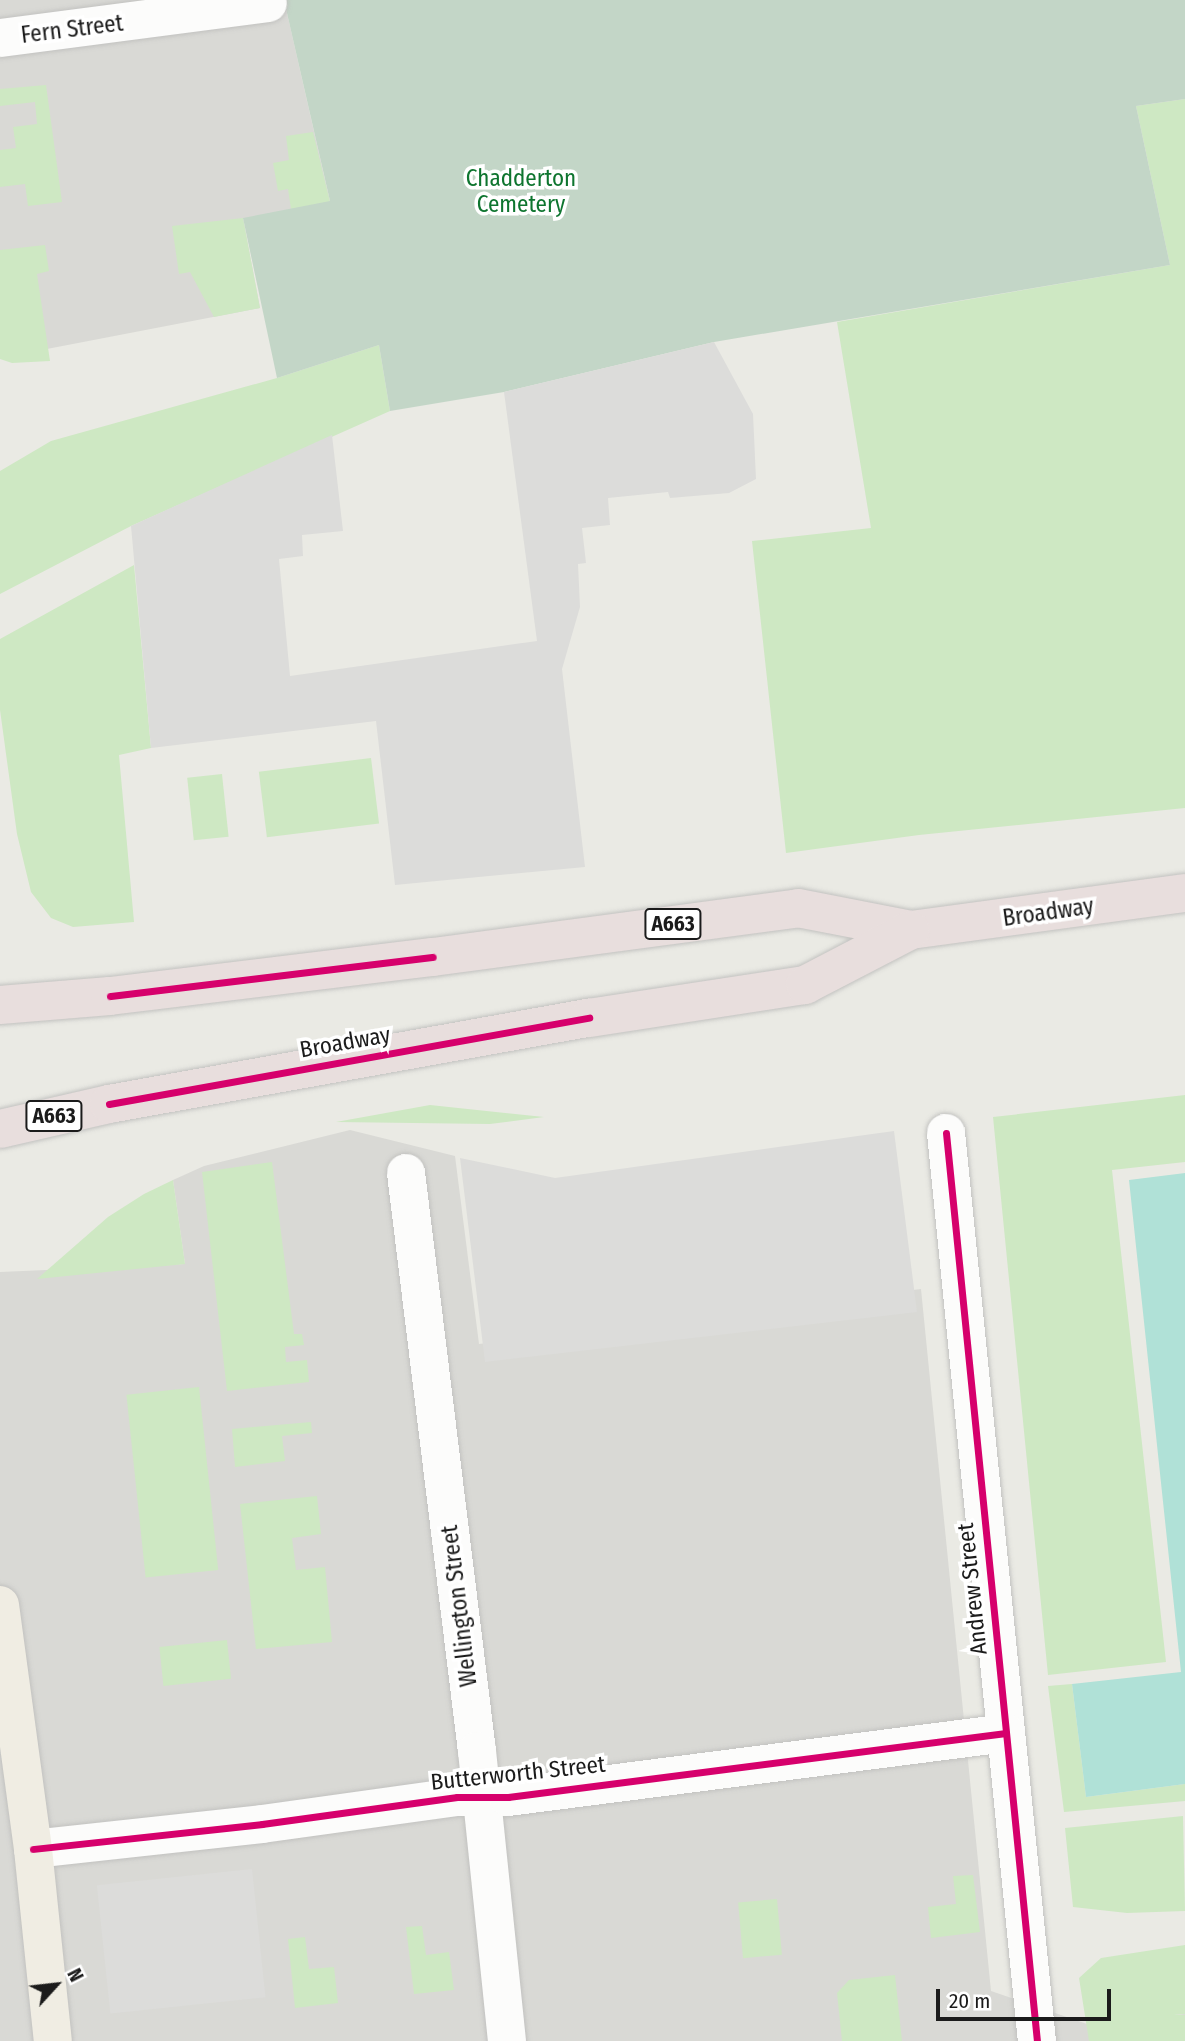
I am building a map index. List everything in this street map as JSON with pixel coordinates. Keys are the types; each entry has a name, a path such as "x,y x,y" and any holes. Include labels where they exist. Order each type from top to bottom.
{"highway":[{"name":"Broadway","path":"0,1005 110,996 433,957 798,908 911,930 1185,893"},
{"name":"Broadway","path":"0,1129 97,1106 562,1022 805,985 911,930"}],"main road":[{"path":"0,1605 33,1849 53,2041"}],"street":[{"name":"Fern Street","path":"0,38 268,3"},
{"name":"Andrew Street","path":"946,1133 1037,2041"},
{"name":"Wellington Street","path":"406,1173 481,1799 507,2041"},
{"name":"Butterworth Street","path":"33,1849 262,1824 457,1797 481,1799 1006,1733"}],"shaded area":[{"path":"0,0 284,0 330,202 243,219 260,308 0,358"},
{"path":"714,342 753,414 756,479 729,493 670,498 668,492 608,498 610,525 582,528 586,563 578,564 580,607 562,669 585,867 395,885 376,721 151,748 131,526 332,435 343,531 302,535 303,556 279,559 290,676 537,641 504,392"},
{"path":"350,1130 455,1156 479,1344 921,1289 991,1991 1087,2024 1185,2014 1185,2041 0,2041 0,1272 185,1264 173,1180 204,1166"},
{"path":"894,1131 917,1312 485,1362 460,1158 555,1178"},
{"path":"1185,1173 1185,1784 1086,1797 1072,1684 1181,1672 1129,1180"},
{"path":"252,1869 265,1997 110,2014 97,1885"}],"green space":[{"name":"Chadderton Cemetery","path":"284,0 1185,0 1185,99 1136,106 1170,265 714,342 504,392 390,411 379,345 277,378 243,218 330,201"},
{"path":"46,85 62,202 28,206 25,184 0,187 0,150 16,148 13,127 37,124 35,102 0,106 0,89"},
{"path":"1185,99 1185,808 919,835 786,853 752,541 871,528 837,322 1170,265 1136,106"},
{"path":"313,132 330,202 291,209 288,189 278,191 273,163 289,160 286,136"},
{"path":"243,218 260,308 214,317 190,272 179,274 172,226"},
{"path":"45,245 49,271 37,274 50,361 12,363 0,359 0,250"},
{"path":"379,345 390,411 131,526 0,594 0,471 51,441 277,378"},
{"path":"134,565 151,748 119,755 134,922 73,927 51,918 31,892 17,834 0,710 0,639"},
{"path":"371,758 379,824 267,837 259,772"},
{"path":"222,774 229,837 194,840 187,778"},
{"path":"1185,1095 1185,1162 1112,1170 1166,1662 1048,1675 993,1117"},
{"path":"430,1105 544,1117 490,1124 336,1122"},
{"path":"272,1162 294,1334 302,1334 304,1345 285,1347 286,1362 307,1360 309,1382 227,1391 202,1172"},
{"path":"173,1180 185,1264 37,1279 108,1217 144,1194"},
{"path":"199,1387 218,1570 146,1578 126,1395"},
{"path":"311,1422 312,1433 282,1436 285,1461 235,1467 232,1429"},
{"path":"317,1496 321,1534 292,1538 296,1570 325,1567 332,1642 256,1649 240,1504"},
{"path":"227,1640 231,1679 163,1686 159,1647"},
{"path":"1072,1684 1086,1797 1185,1784 1185,1801 1064,1812 1048,1686"},
{"path":"1183,1816 1185,1911 1127,1913 1073,1907 1065,1828"},
{"path":"973,1875 980,1932 931,1938 928,1907 956,1904 953,1876"},
{"path":"777,1899 782,1955 743,1958 738,1902"},
{"path":"422,1926 426,1955 449,1952 454,1990 414,1994 406,1927"},
{"path":"305,1937 309,1969 334,1967 338,2003 295,2008 288,1939"},
{"path":"1185,1945 1185,2014 1174,2015 1185,2015 1185,2041 1089,2041 1079,1978 1101,1958"},
{"path":"895,1975 902,2041 842,2041 837,1993 849,1980"}],"cycle path":[{"path":"110,996 433,957"},
{"path":"109,1104 589,1018"},
{"path":"946,1133 1037,2041"},
{"path":"33,1849 262,1824 457,1797 508,1797 1006,1733"}]}
